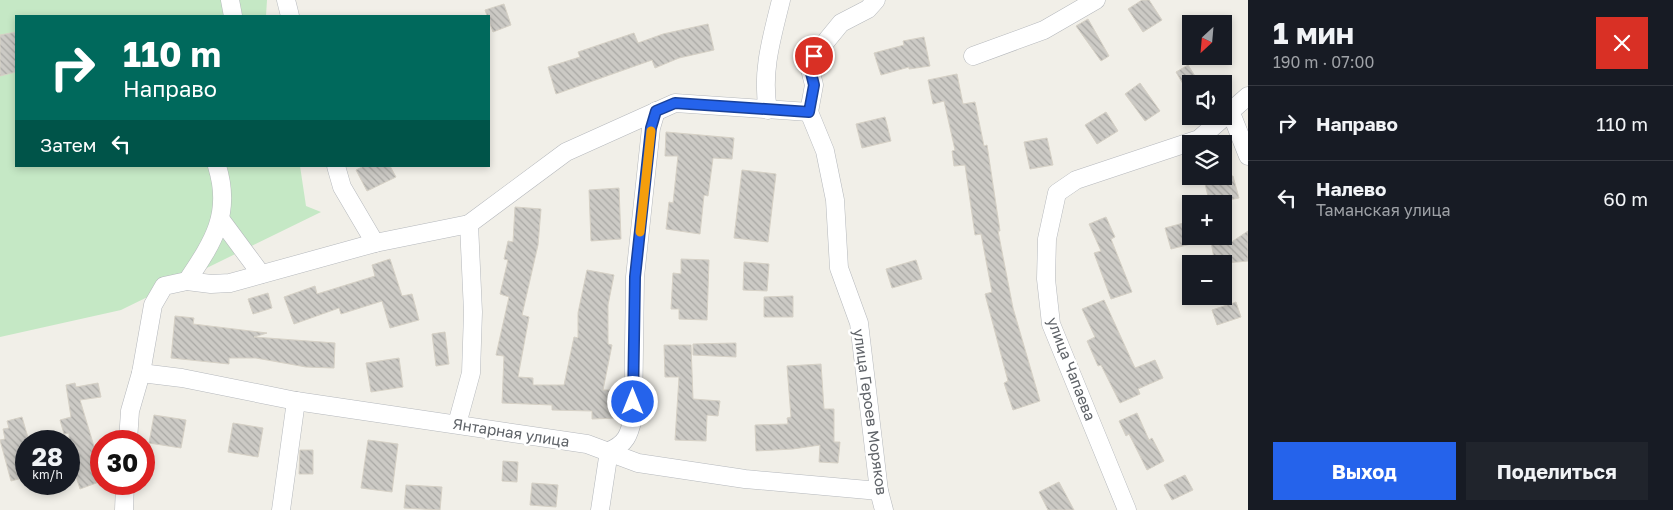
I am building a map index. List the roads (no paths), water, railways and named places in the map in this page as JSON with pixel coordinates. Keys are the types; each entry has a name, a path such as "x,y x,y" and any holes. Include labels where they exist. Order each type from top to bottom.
{"street":[{"path":"230,0 233,15"},
{"path":"286,0 290,15"},
{"path":"768,110 764,88 768,54 781,0"},
{"path":"129,430 130,411 142,374 153,305 164,286 187,280 211,284 230,283 375,243 469,224 566,152 675,103 809,112 814,85 810,69 814,56 840,23 868,9 876,0"},
{"path":"973,56 1044,30 1096,0"},
{"path":"1232,112 1248,96"},
{"path":"600,510 609,451 620,446 629,437 633,418 635,277 651,128 656,111"},
{"name":"улица Героев Моряков","path":"809,112 825,151 835,200 839,268 859,323 879,491 884,510"},
{"path":"1232,116 1248,156"},
{"name":"улица Чапаева","path":"1127,510 1051,324 1046,278 1047,239 1057,193 1076,180 1199,139 1216,125"},
{"path":"187,280 207,252 221,220 223,188 217,167"},
{"path":"336,167 342,187 375,243"},
{"path":"221,220 261,274"},
{"path":"457,424 471,373 473,312 469,224"},
{"name":"Янтарная улица","path":"142,374 182,378 296,401 587,444 638,463 745,479 879,491"},
{"path":"281,510 296,401"},
{"path":"124,510 125,495"}]}
